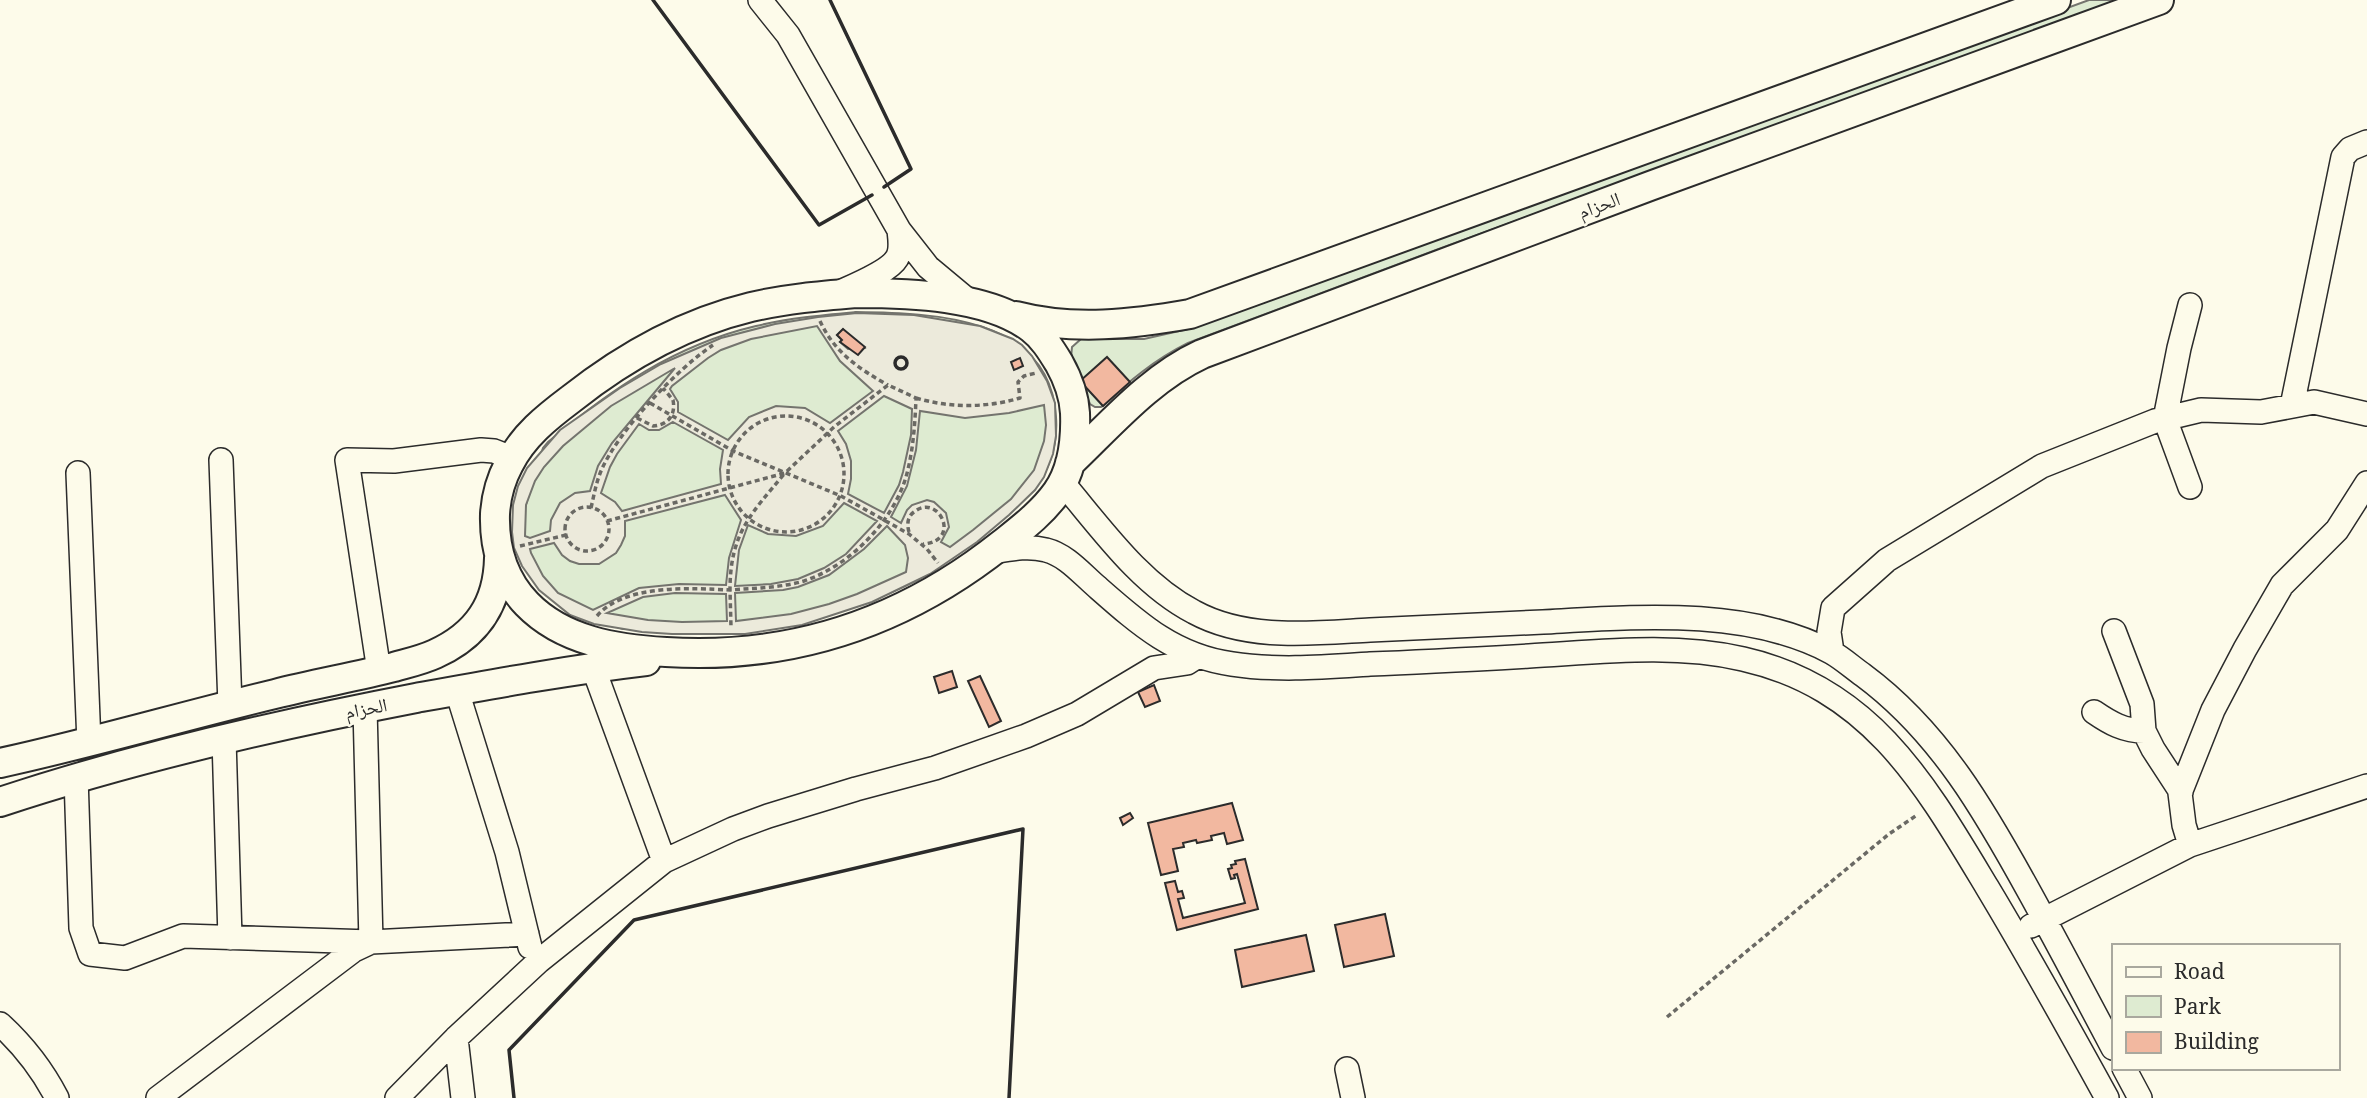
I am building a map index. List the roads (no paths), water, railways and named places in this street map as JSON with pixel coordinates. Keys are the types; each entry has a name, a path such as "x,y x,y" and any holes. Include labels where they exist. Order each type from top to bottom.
{"main road":[{"name":"الحزام","path":"1002,312 1034,321 1077,324 1132,322 1190,314 2056,0"},
{"name":"الحزام","path":"0,802 76,777 224,739 365,708 593,667 736,635 795,643 843,631 898,611 944,566 992,552 1035,516 1054,496 1066,473 1133,401 1182,363 1637,191 2159,0"},
{"path":"736,635 677,653 620,648 569,634 524,602 509,581 513,549 495,532 496,507 504,473 512,458 535,429 554,412 601,375 649,346 704,322 749,308 794,299 832,307 874,293 909,295 974,304 1002,312 1036,333 1066,375 1075,405 1076,426 1066,473"},
{"name":"الحزام","path":"0,763 89,743 230,705 379,671 436,654 466,634 491,605 513,549"}],"street":[{"path":"760,0 788,35 899,230 928,267 974,304"},
{"path":"779,0 801,57"},
{"path":"2292,406 2343,157 2350,149 2367,142"},
{"path":"832,307 897,259 900,249 899,230"},
{"path":"2190,304 2165,419 2190,487"},
{"path":"1832,652 1829,632 1833,608 1887,560 2042,466 2165,419 2201,410 2261,412 2314,402 2367,414"},
{"path":"379,671 346,460 394,461 481,450 494,451 512,458"},
{"path":"221,460 230,705"},
{"path":"78,473 89,743"},
{"path":"1066,473 1137,569 1172,600 1197,614 1226,625 1290,634 1628,617 1718,620 1781,632 1832,652 1877,686 1929,735 1968,786 2004,845 2112,1046"},
{"path":"2190,845 2184,825 2181,792 2213,710 2282,585 2337,530 2367,483"},
{"path":"992,552 1030,547 1057,554 1160,639 1198,656 1232,664 1301,668 1652,650 1744,659 1794,675 1821,688 1868,722 1936,802 2016,934 2107,1098"},
{"path":"2114,631 2142,704 2144,731 2181,792"},
{"path":"397,1098 456,1038 534,966 664,861 768,816 935,768 1026,736 1077,714 1154,668 1187,663 1198,656"},
{"path":"593,667 664,861"},
{"path":"457,691 507,852 534,966"},
{"path":"365,708 371,942"},
{"path":"2094,712 2129,731 2144,731"},
{"path":"224,739 230,938"},
{"path":"76,777 81,928 90,954 125,958 183,936 371,942 527,934"},
{"path":"2016,934 2190,845 2367,786"},
{"path":"158,1098 354,950 371,942"},
{"path":"0,1024 15,1037 57,1098"},
{"path":"456,1038 463,1098"},
{"path":"1346,1069 1353,1098"},
{"path":"2125,1070 2140,1098"}]}
